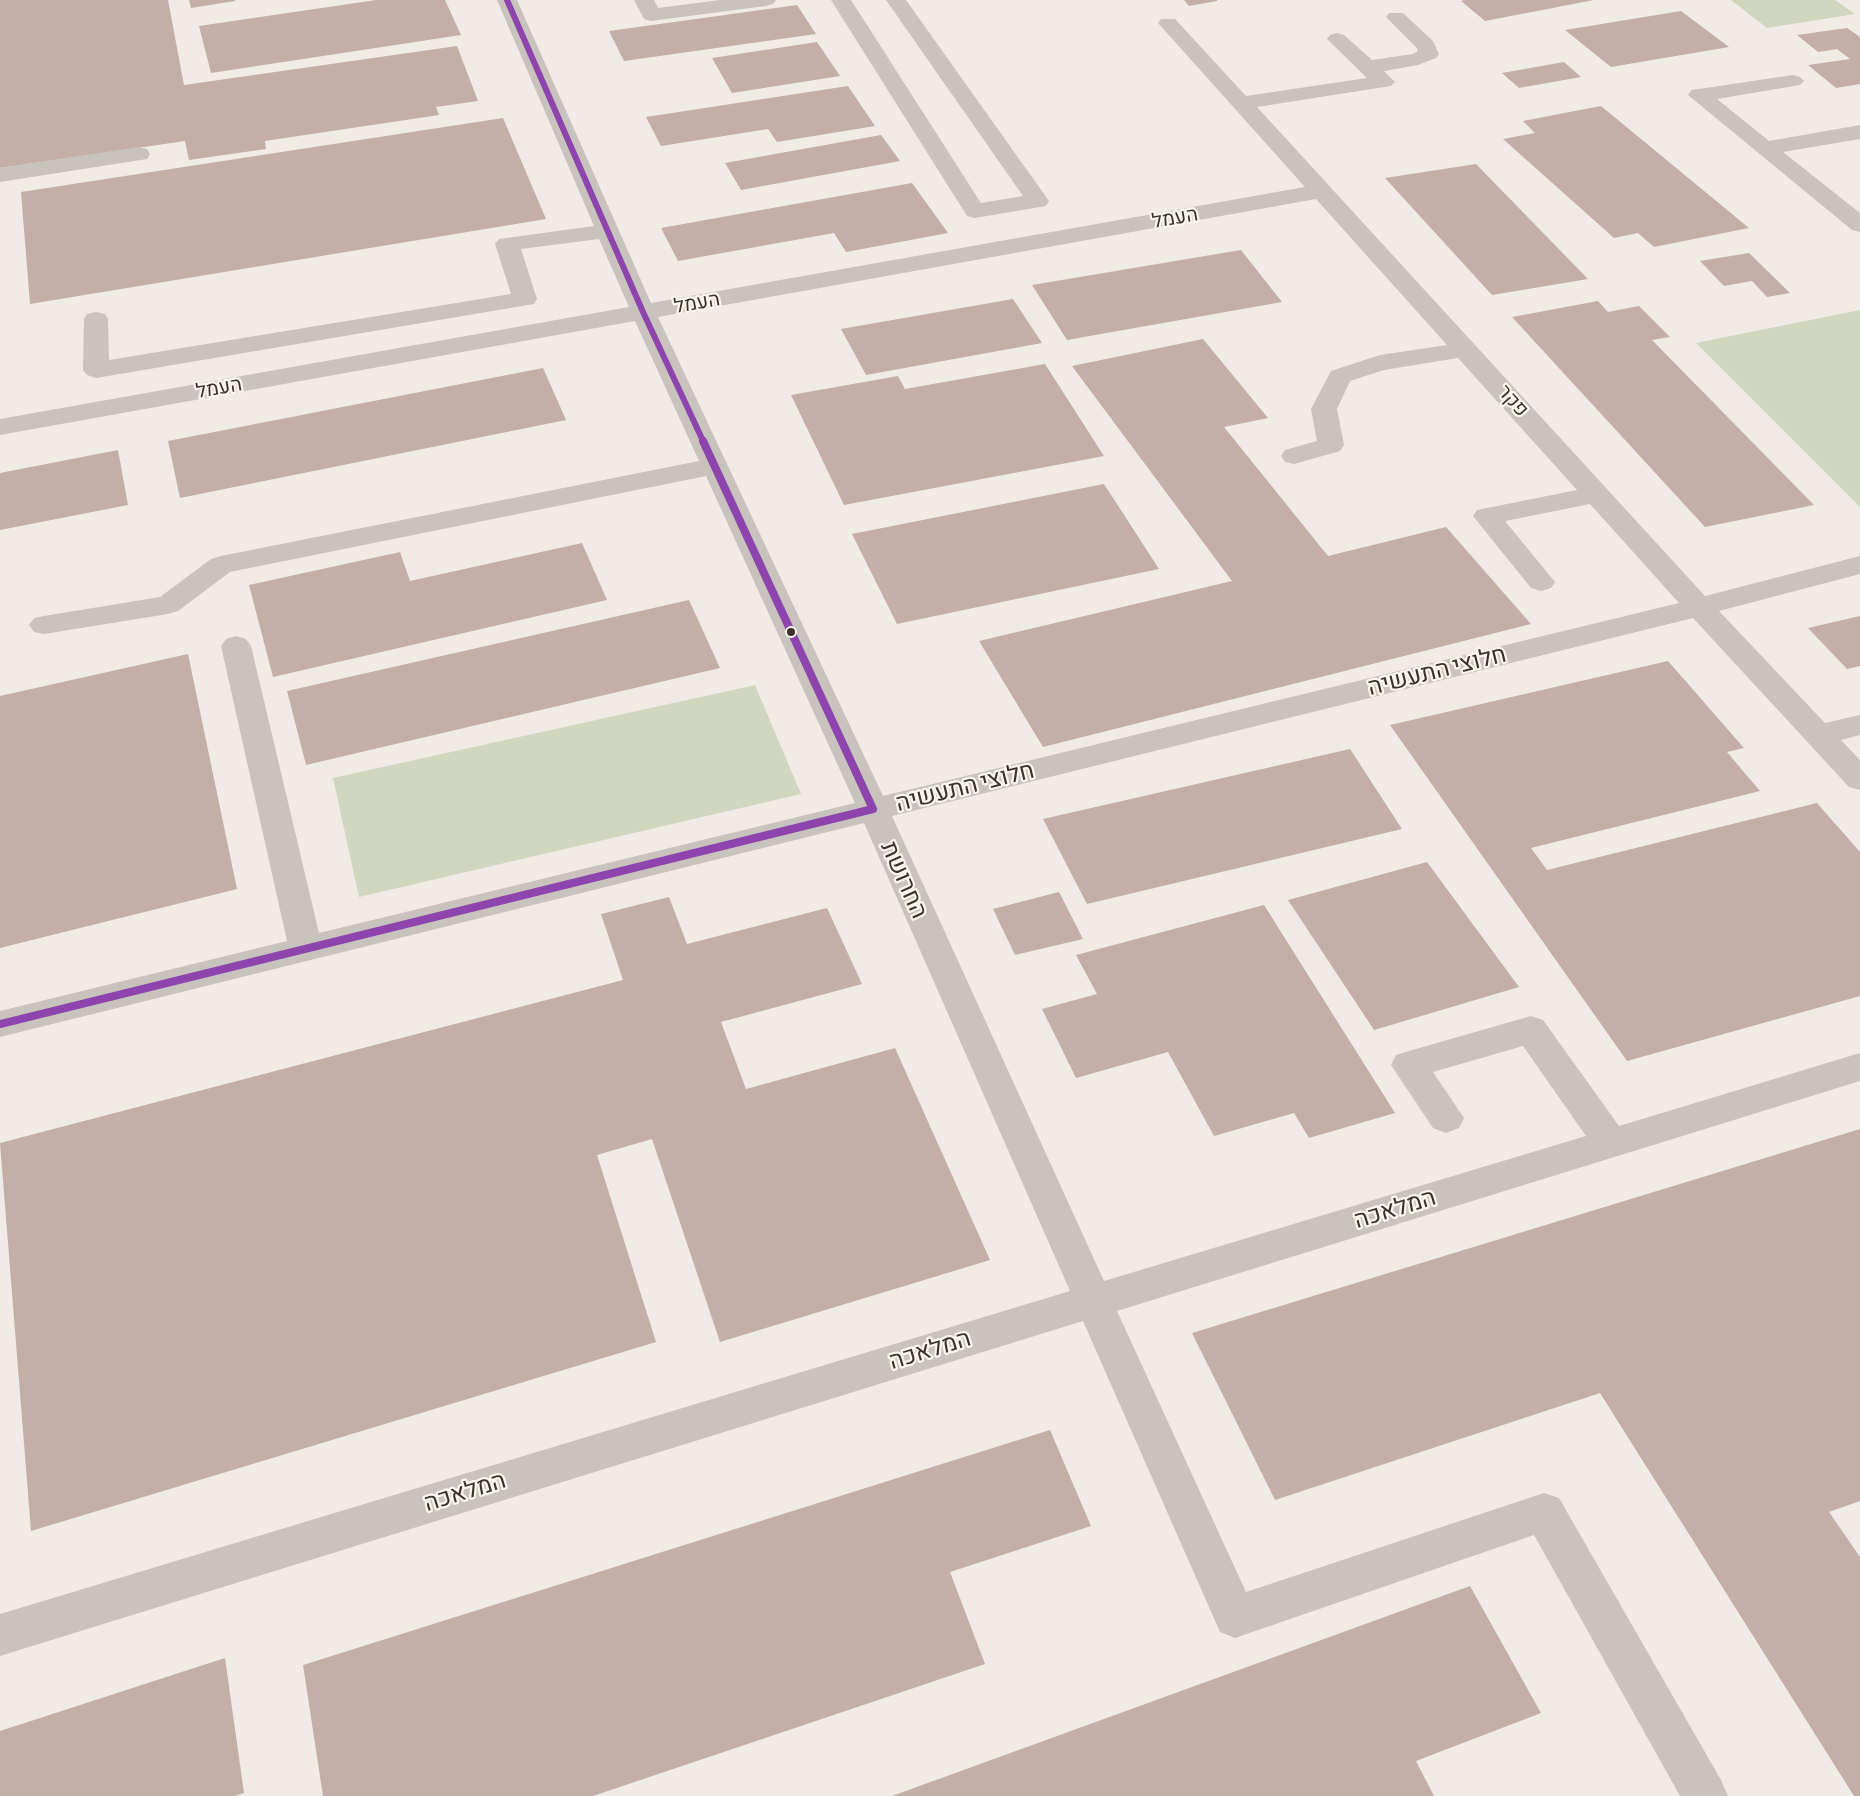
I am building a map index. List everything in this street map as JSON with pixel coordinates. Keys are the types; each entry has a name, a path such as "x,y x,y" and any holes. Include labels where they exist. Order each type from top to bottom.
{"street":[{"name":"החרושת","path":"507,0 644,312 873,809 1235,1617 1544,1512 1705,1796"},
{"path":"644,0 651,15 766,0"},
{"path":"841,0 975,211 1038,201 896,0"},
{"path":"1367,67 1418,59 1429,54 1426,45 1396,17"},
{"name":"פקר","path":"1168,23 1699,607 1860,779"},
{"path":"1242,103 1384,82 1337,39"},
{"path":"1792,81 1699,94 1860,225"},
{"path":"1764,148 1860,132"},
{"path":"0,175 139,154"},
{"name":"העמל","path":"0,427 1323,191"},
{"path":"96,319 96,370 525,299 507,244 608,231"},
{"path":"1294,456 1331,445 1324,409 1340,376 1380,363 1466,349"},
{"path":"44,625 168,605 221,565 714,466"},
{"path":"1541,582 1487,516 1597,494"},
{"name":"חלוצי התעשיה","path":"0,1024 1699,607 1860,565"},
{"path":"236,646 306,949"},
{"path":"1819,735 1860,725"},
{"path":"1446,1118 1409,1065 1531,1030 1611,1143"},
{"name":"המלאכה","path":"0,1635 1860,1067"}],"green space":[{"path":"1731,0 1835,0 1855,14 1767,28"},
{"path":"1860,310 1860,507 1696,343"},
{"path":"755,685 801,794 359,897 333,778"}],"building":[{"path":"0,0 168,0 184,85 457,46 478,101 436,107 439,115 265,141 266,149 189,160 185,141 0,168"},
{"path":"189,0 235,0 235,1 191,8"},
{"path":"376,0 445,0 461,35 211,73 199,26"},
{"path":"1184,0 1217,0 1217,1 1189,6"},
{"path":"1464,0 1594,0 1485,21 1461,1"},
{"path":"797,5 816,34 624,61 609,31"},
{"path":"1681,11 1729,47 1611,67 1565,30"},
{"path":"1847,28 1860,37 1860,84 1836,88 1808,65 1850,59 1837,49 1818,52 1797,35"},
{"path":"817,42 840,76 732,93 712,58"},
{"path":"1564,62 1581,77 1519,88 1502,73"},
{"path":"848,86 875,126 777,142 768,129 661,146 646,117"},
{"path":"1601,106 1749,228 1654,247 1638,233 1614,238 1503,139 1535,133 1523,121"},
{"path":"503,118 546,219 30,304 21,192"},
{"path":"881,135 900,161 741,190 725,163"},
{"path":"1476,164 1588,279 1492,295 1385,178"},
{"path":"912,183 948,233 846,252 834,233 678,261 661,228"},
{"path":"1241,250 1282,302 1067,340 1032,285"},
{"path":"1749,253 1790,293 1767,297 1752,281 1724,286 1700,261"},
{"path":"1013,299 1042,343 866,375 841,329"},
{"path":"1598,301 1608,312 1639,306 1670,337 1652,340 1814,505 1705,527 1512,317"},
{"path":"1203,339 1268,418 1224,427 1328,556 1446,527 1531,624 1043,747 979,641 1232,581 1072,366"},
{"path":"1045,364 1104,456 844,505 791,395 898,376 905,389"},
{"path":"543,368 566,420 180,498 168,441"},
{"path":"118,450 128,505 0,530 0,473"},
{"path":"1104,484 1159,569 897,624 852,534"},
{"path":"582,543 607,600 273,677 249,585 400,552 410,581"},
{"path":"689,600 720,668 306,765 287,691"},
{"path":"1860,616 1860,666 1847,669 1808,628"},
{"path":"188,654 237,889 0,948 0,696"},
{"path":"1668,661 1744,748 1727,752 1760,791 1531,848 1547,870 1817,803 1860,852 1860,996 1627,1061 1390,725"},
{"path":"1350,749 1402,829 1087,904 1043,819"},
{"path":"1427,862 1519,987 1374,1030 1288,900"},
{"path":"1059,892 1083,939 1015,955 993,909"},
{"path":"669,897 687,944 827,908 862,984 721,1022 746,1089 895,1048 990,1260 720,1342 652,1139 597,1155 656,1342 31,1531 0,1143 623,980 601,914"},
{"path":"1264,905 1395,1113 1309,1138 1294,1113 1214,1136 1168,1052 1076,1078 1042,1009 1097,994 1076,955"},
{"path":"1860,1129 1860,1501 1829,1512 1860,1557 1860,1796 1854,1796 1600,1393 1275,1500 1192,1333"},
{"path":"1050,1430 1091,1526 950,1572 985,1664 593,1796 323,1796 303,1665"},
{"path":"1470,1586 1541,1713 1416,1761 1434,1796 892,1796"},
{"path":"225,1658 244,1793 235,1796 0,1796 0,1731"}],"transit line":[{"path":"507,0 643,312 873,809"},
{"path":"0,1024 873,809"}]}
